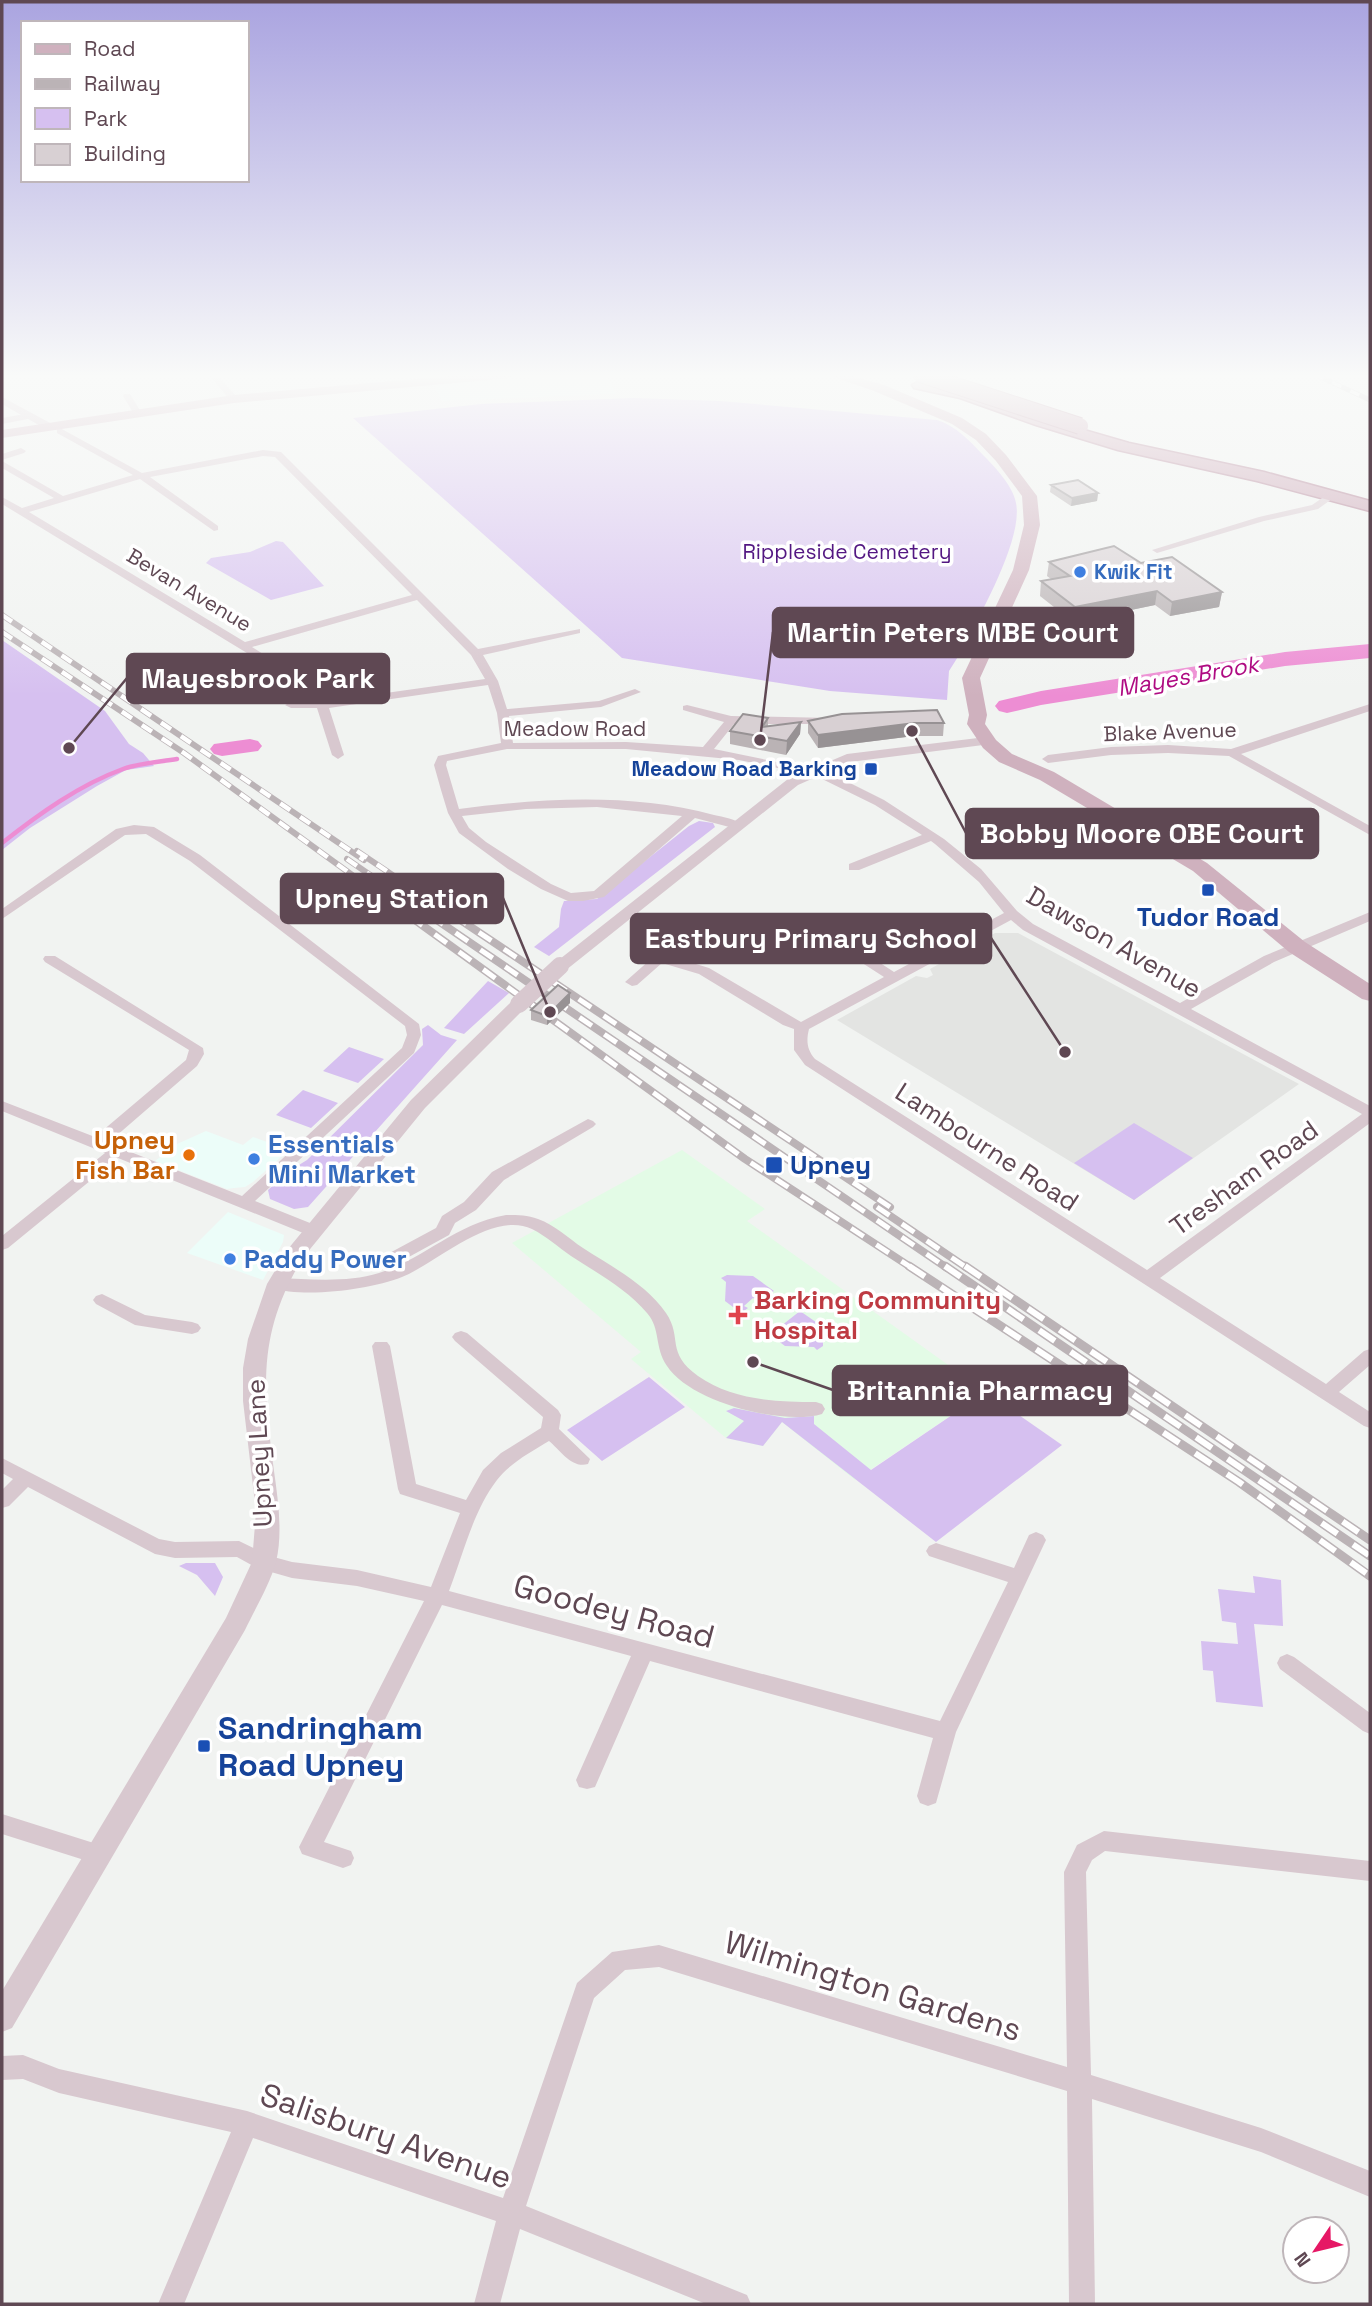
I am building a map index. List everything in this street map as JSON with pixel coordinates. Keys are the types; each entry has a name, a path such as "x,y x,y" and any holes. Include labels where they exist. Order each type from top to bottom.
{"highway":[{"path":"1280,482 1370,506"},
{"path":"1317,482 1370,495"}],"main road":[{"path":"1021,482 1032,506 1032,525 1021,570 971,678 978,715 976,724 1026,769 1048,767 1200,867 1297,947 1370,994"}],"street":[{"path":"32,482 62,499"},
{"path":"22,511 120,482"},
{"path":"148,482 214,528"},
{"path":"305,482 476,653 492,681 503,713 507,745"},
{"path":"1157,550 1262,519 1315,507 1331,496"},
{"name":"Bevan Avenue","path":"2,500 284,671"},
{"path":"244,646 419,596"},
{"path":"476,653 576,631"},
{"path":"291,705 322,705 492,681"},
{"path":"503,713 601,704 635,692"},
{"path":"322,705 338,755"},
{"name":"Blake Avenue","path":"1048,767 1122,750 1232,752 1370,706"},
{"path":"687,708 731,720 845,720"},
{"path":"705,752 731,720"},
{"name":"Upney Lane","path":"2,2018 236,1623 264,1562 268,1512 254,1401 254,1368 259,1339 277,1284 295,1254 418,1104 519,1004 560,966 789,783 817,771 997,743"},
{"name":"Meadow Road","path":"694,812 599,894 584,898 566,897 471,837 454,813 440,765 442,760 459,753 507,745 593,744 705,752 817,771"},
{"path":"1232,752 1244,762 1367,826"},
{"name":"Dawson Avenue","path":"817,771 858,789 931,836 979,874 1010,915 1028,927 1370,1114"},
{"path":"454,813 561,802 638,803 694,812 737,825"},
{"path":"2,915 121,832 149,830 195,858 412,1024 414,1035 409,1050 245,1202"},
{"path":"854,867 931,836"},
{"path":"661,958 704,971 788,1022 802,1027 1010,915"},
{"path":"1180,1009 1269,959 1370,916"},
{"path":"802,918 894,978"},
{"path":"632,982 691,931"},
{"path":"50,959 196,1048 197,1054 192,1063 97,1144"},
{"name":"Lambourne Road","path":"802,1027 798,1042 801,1053 810,1062 1370,1421"},
{"path":"2,1106 314,1231"},
{"name":"Tresham Road","path":"1147,1279 1370,1114"},
{"path":"390,1261 443,1231 448,1220 470,1206 498,1176 588,1124"},
{"path":"2,1244 116,1152"},
{"path":"470,1206 473,1229"},
{"path":"277,1284 336,1285 365,1282 397,1273 473,1229 496,1223 525,1221 579,1253 650,1307 662,1319 667,1335 665,1345 677,1367 693,1381 731,1399 777,1409 816,1409"},
{"path":"102,1300 141,1321 192,1328"},
{"path":"343,1858 310,1847 437,1596 471,1509 496,1466 550,1431 552,1415 461,1337"},
{"path":"381,1346 407,1489 471,1509"},
{"path":"1326,1393 1370,1355"},
{"path":"550,1431 581,1459"},
{"name":"Goodey Road","path":"2,1465 155,1546 175,1550 239,1549 264,1562 292,1570 358,1578 437,1596 945,1732"},
{"path":"2,1501 26,1478"},
{"path":"928,1796 945,1732 1036,1540"},
{"path":"936,1551 1020,1578"},
{"path":"587,1780 644,1651"},
{"path":"1287,1663 1370,1726"},
{"path":"2,1824 100,1855"},
{"path":"1082,2304 1077,2083 1080,1999 1075,1872 1077,1859 1090,1847 1104,1841 1370,1871"},
{"name":"Wilmington Gardens","path":"487,2304 511,2213 585,1991 620,1960 659,1956 1261,2140 1370,2184"},
{"name":"Salisbury Avenue","path":"2,2067 23,2067 59,2081 247,2123 511,2213 738,2304"},
{"path":"171,2304 247,2123"}],"shaded area":[{"path":"995,933 1018,933 1299,1084 1134,1200 837,1020 916,976 927,978 933,975 930,969"},
{"path":"206,1131 243,1145 253,1137 289,1150 253,1182 245,1187 227,1189 155,1161 177,1144"},
{"name":"Barking Community Hospital","path":"682,1150 765,1209 747,1221 986,1392 855,1480 782,1422 763,1446 726,1438 631,1359 641,1352 512,1243"},
{"path":"228,1212 284,1235 263,1280 187,1253"}],"green space":[{"name":"Rippleside Cemetery","path":"424,482 1005,482 1014,497 1017,517 1014,534 992,591 968,638 963,639 956,648 961,652 949,671 947,700 830,691 622,658"},
{"path":"276,541 283,542 324,586 271,600 206,563 211,558 250,552"},
{"path":"2,640 105,711 129,744 143,753 154,766 126,770 97,786 30,828 2,850"},
{"path":"699,821 713,823 715,827 549,956 534,947 559,927 564,901 597,899 689,826"},
{"path":"488,981 509,993 464,1034 444,1028"},
{"path":"428,1025 441,1035 457,1040 308,1207 294,1209 270,1199 268,1190 289,1171 307,1160 423,1045 422,1029"},
{"path":"349,1047 384,1059 358,1083 323,1071"},
{"path":"303,1090 338,1103 311,1128 276,1115"},
{"path":"1134,1123 1193,1158 1134,1200 1074,1163"},
{"path":"727,1275 753,1276 774,1291 759,1301 753,1298 744,1306 748,1308 741,1313 725,1301 726,1282 721,1278"},
{"path":"800,1311 823,1327 823,1346 817,1350 814,1347 785,1346 766,1332 781,1326"},
{"path":"649,1377 685,1407 602,1461 567,1430"},
{"path":"986,1392 1062,1445 936,1542 782,1422 763,1446 726,1438 744,1421 726,1411 734,1408 785,1418 814,1416 814,1424 871,1470"},
{"path":"186,1563 215,1563 223,1577 215,1596 197,1575 179,1566"},
{"path":"1253,1576 1281,1580 1283,1626 1254,1624 1263,1707 1216,1702 1213,1671 1203,1670 1201,1641 1238,1644 1236,1623 1222,1621 1218,1589 1255,1593"}],"building":[{"path":"1080,482 1098,493 1072,498 1051,485"},
{"path":"1114,546 1141,563 1172,557 1222,592 1172,602 1157,591 1075,607 1041,581 1070,576 1049,562"},
{"path":"937,710 944,723 915,723 818,735 808,721 842,714"},
{"path":"743,714 768,718 762,727 801,722 787,741 730,731"},
{"path":"558,985 570,993 547,1016 531,1010"}],"waterway":[{"name":"Mayes Brook","path":"1007,706 1041,698 1285,659 1370,651"},
{"name":"Mayes Brook","path":"222,749 250,746"},
{"name":"Mayes Brook","path":"2,843 45,811 91,783 129,767 177,759"}],"railway":[{"path":"2,615 364,860"},
{"path":"2,632 184,753 388,901"},
{"path":"357,851 431,901"},
{"path":"347,859 408,901"},
{"path":"386,899 745,1159 912,1268"},
{"path":"406,899 947,1268"},
{"path":"429,899 890,1207"},
{"path":"877,1207 967,1268"},
{"path":"909,1266 1239,1482 1370,1576"},
{"path":"945,1266 1370,1556"},
{"path":"965,1266 1370,1540"}],"place":[{"name":"Kwik Fit","path":"1080,572"},
{"name":"Bobby Moore OBE Court","path":"912,731"},
{"name":"Martin Peters MBE Court","path":"760,740"},
{"name":"Mayesbrook Park","path":"69,748"},
{"name":"Meadow Road Barking","path":"871,769"},
{"name":"Tudor Road","path":"1208,890"},
{"name":"Upney Station","path":"550,1012"},
{"name":"Eastbury Primary School","path":"1065,1052"},
{"name":"Upney Fish Bar","path":"189,1155"},
{"name":"Essentials Mini Market","path":"254,1159"},
{"name":"Upney","path":"774,1165"},
{"name":"Paddy Power","path":"230,1259"},
{"name":"Barking Community Hospital","path":"738,1315"},
{"name":"Britannia Pharmacy","path":"753,1362"},
{"name":"Sandringham Road Upney","path":"204,1746"}]}
